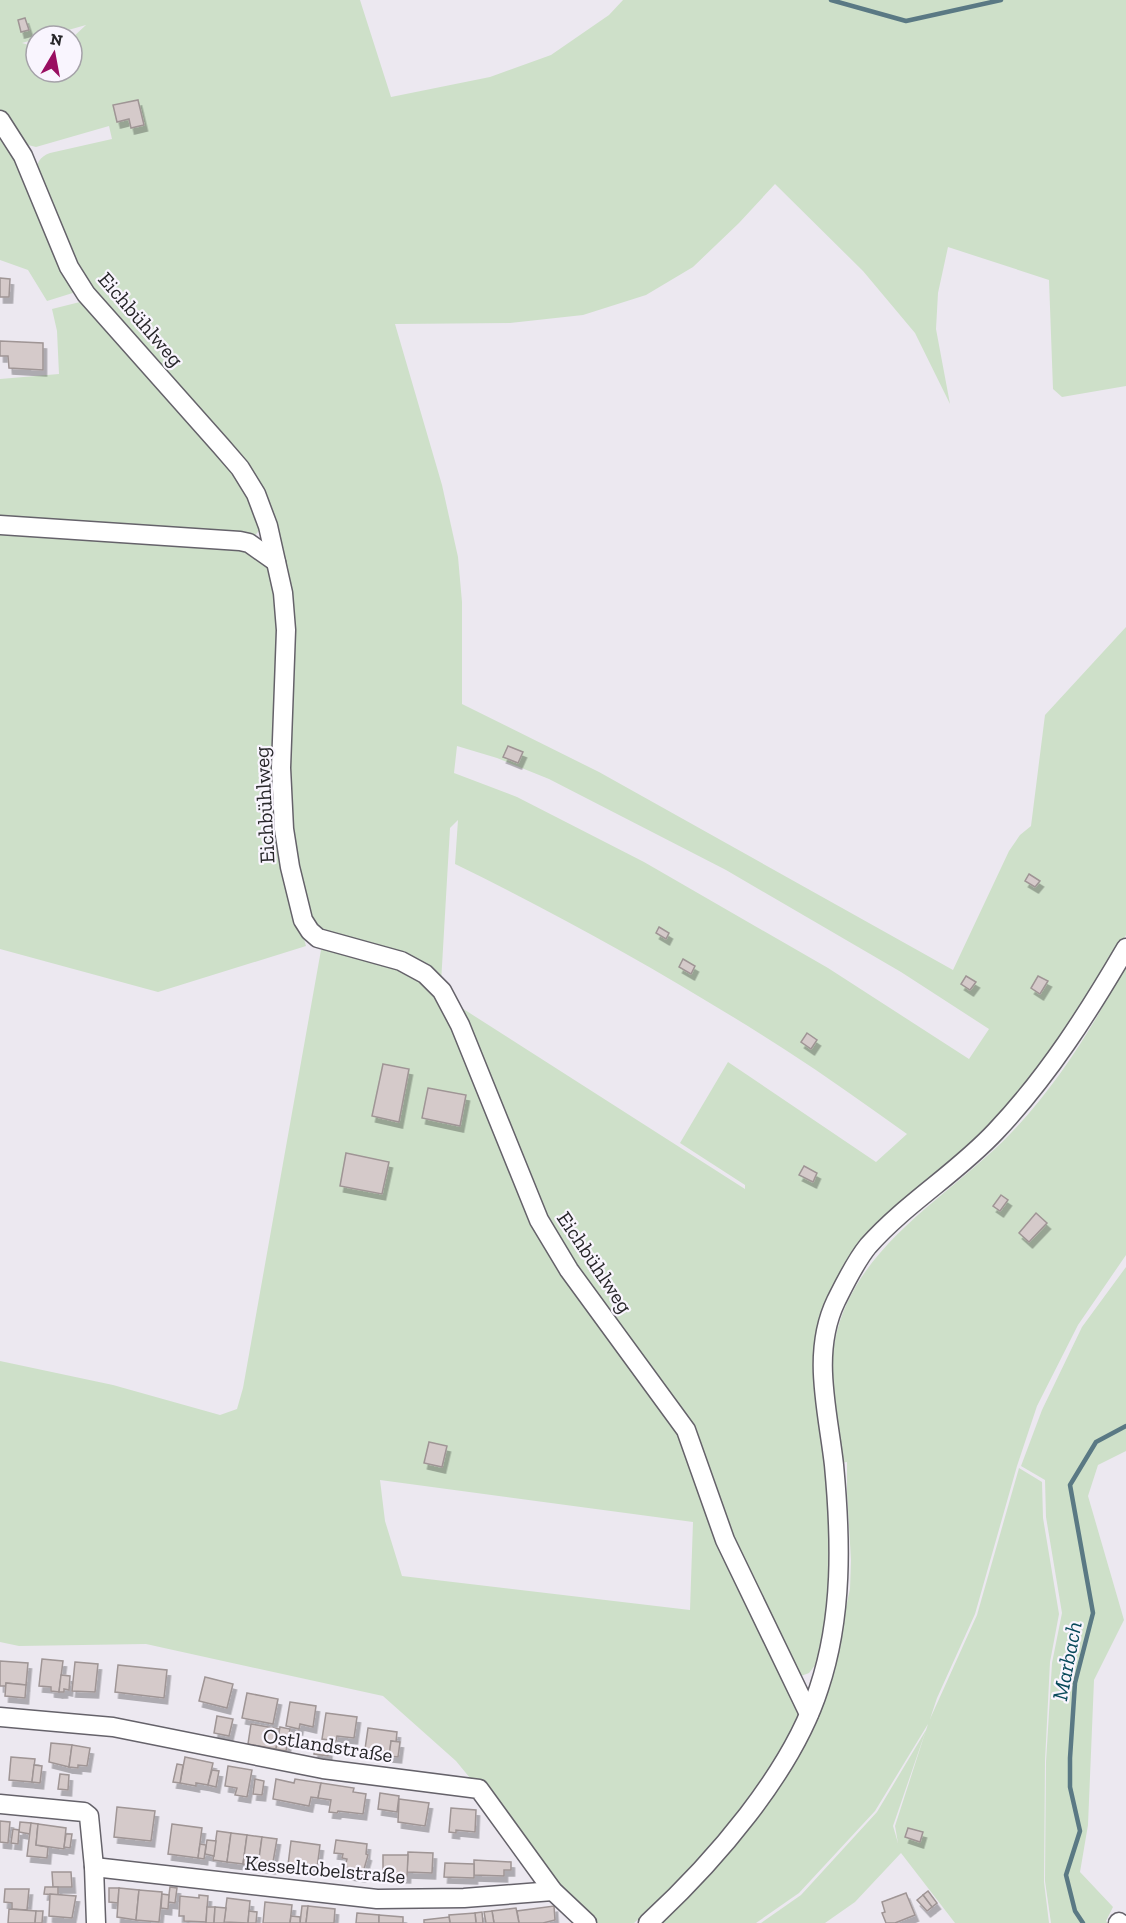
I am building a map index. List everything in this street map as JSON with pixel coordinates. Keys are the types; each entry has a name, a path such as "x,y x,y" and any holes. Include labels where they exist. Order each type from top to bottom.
{"street":[{"name":"Eichbühlweg","path":"0,120 23,156 69,267 86,294 221,446 246,477 256,494 268,526 286,611 281,768 284,829 290,867 303,920 318,938 401,961 425,974 442,991 460,1025 539,1220 569,1270 686,1430 725,1540 809,1714"},
{"path":"0,525 240,541 249,543 276,562"},
{"path":"648,1923 714,1855 757,1802 786,1760 819,1688 836,1615 839,1523 822,1366 829,1320 835,1303 866,1249 882,1231 959,1166 995,1132 1047,1071 1099,994 1126,948"},
{"name":"Ostlandstraße","path":"0,1717 113,1727 322,1769 479,1790 553,1891 587,1923"},
{"path":"0,1804 84,1812 89,1816 96,1923"},
{"name":"Kesseltobelstraße","path":"94,1867 377,1899 464,1898 553,1891"}],"green space":[{"path":"0,0 360,0 391,97 490,77 551,55 609,15 623,0 1126,0 1126,386 1062,397 1053,389 1049,280 948,247 938,293 936,329 950,404 915,333 863,271 775,184 693,267 646,295 583,315 510,323 395,324 442,485 458,557 462,602 462,704 599,772 953,970 1009,851 1020,835 1031,826 1045,715 1126,627 1126,935 1048,1058 1011,1101 956,1158 876,1226 821,1320 831,1514 831,1565 827,1618 816,1664 809,1673 801,1676 794,1671 726,1522 690,1427 543,1219 454,1003 745,1189 745,1185 680,1143 728,1062 876,1162 907,1134 800,1059 704,999 581,929 455,864 458,820 450,828 441,983 315,926 309,916 287,828 289,690 265,502 96,295 74,263 35,175 43,156 112,139 109,126 36,147 24,144 0,114","holes":["457,746 497,758 549,779 726,870 901,972 989,1029 969,1059 828,968 644,862 517,797 454,773"]},
{"path":"0,129 79,291 47,301 28,270 0,260"},
{"path":"84,301 249,490 261,527 255,536 0,520 0,379 59,374 57,331 52,309"},
{"path":"0,530 218,544 259,552 277,580 289,886 306,946 158,992 0,949"},
{"path":"336,948 400,964 437,991 533,1220 681,1430 803,1713 782,1753 709,1849 656,1904 634,1923 595,1923 579,1910 456,1761 383,1696 146,1644 19,1646 0,1642 0,1361 113,1385 220,1415 237,1409 243,1388 321,950","holes":["380,1480 693,1522 690,1610 402,1576 385,1521"]},
{"path":"1126,964 1126,1255 1078,1325 1037,1406 1017,1466 975,1614 937,1698 930,1719 977,1615 1019,1468 1042,1482 1043,1518 1059,1614 1050,1662 1045,1761 1044,1882 1049,1923 955,1923 901,1853 855,1902 825,1923 761,1923 801,1895 877,1812 926,1730 893,1826 898,1843 895,1826 928,1724 875,1811 799,1893 756,1923 661,1923 769,1801 817,1718 827,1694 850,1589 847,1462 841,1463 832,1370 835,1340 846,1306 862,1277 883,1250 907,1225 987,1156 1028,1114 1074,1053 1102,1009"},
{"path":"1126,1267 1126,1451 1098,1465 1088,1496 1124,1620 1094,1680 1088,1825 1080,1872 1113,1907 1106,1921 1108,1923 1051,1923 1045,1881 1046,1762 1052,1663 1062,1613 1046,1517 1045,1480 1021,1466 1042,1410 1082,1327"}],"building":[{"path":"25,18 27,24 24,24 24,31 21,32 18,20"},
{"path":"138,100 144,125 131,128 129,119 117,122 113,105"},
{"path":"0,278 10,279 9,297 0,297"},
{"path":"0,341 43,343 43,370 9,368 8,356 0,356"},
{"path":"508,746 523,752 518,763 503,757"},
{"path":"1029,874 1040,881 1035,887 1025,881"},
{"path":"659,927 669,933 666,939 656,933"},
{"path":"683,959 695,966 691,974 679,967"},
{"path":"966,976 976,982 970,990 961,984"},
{"path":"1038,976 1048,981 1040,994 1031,988"},
{"path":"807,1033 817,1040 811,1049 801,1042"},
{"path":"383,1064 409,1069 399,1122 372,1116"},
{"path":"428,1088 466,1095 460,1126 422,1118"},
{"path":"346,1153 389,1162 382,1194 340,1186"},
{"path":"804,1166 817,1173 813,1182 799,1175"},
{"path":"1001,1195 1008,1200 1000,1211 993,1206"},
{"path":"1036,1213 1047,1223 1029,1242 1019,1233"},
{"path":"429,1442 447,1446 442,1467 424,1463"},
{"path":"42,1659 63,1661 59,1692 51,1691 51,1687 39,1686"},
{"path":"0,1661 28,1663 26,1685 6,1683 6,1686 0,1686"},
{"path":"75,1662 98,1664 95,1692 72,1691"},
{"path":"118,1665 167,1670 164,1698 115,1692"},
{"path":"61,1675 70,1676 69,1690 64,1689 64,1692 59,1692"},
{"path":"205,1677 233,1684 227,1708 199,1701"},
{"path":"6,1683 26,1685 25,1698 5,1696"},
{"path":"247,1693 278,1699 273,1724 242,1718"},
{"path":"290,1702 316,1706 313,1727 300,1724 299,1729 286,1726"},
{"path":"326,1713 357,1717 354,1738 337,1736 336,1741 322,1739"},
{"path":"217,1716 233,1719 229,1736 214,1733"},
{"path":"251,1724 280,1729 276,1749 248,1744"},
{"path":"280,1727 290,1729 286,1751 276,1749"},
{"path":"368,1728 397,1732 396,1742 391,1741 390,1752 365,1749"},
{"path":"391,1741 400,1742 398,1757 389,1756"},
{"path":"51,1743 72,1745 69,1767 49,1762"},
{"path":"315,1744 329,1746 328,1756 314,1754"},
{"path":"72,1745 90,1748 87,1766 69,1767"},
{"path":"11,1757 35,1759 32,1782 9,1780"},
{"path":"185,1757 213,1763 208,1785 196,1783 196,1786 180,1783"},
{"path":"177,1764 183,1765 180,1783 173,1782"},
{"path":"34,1765 42,1766 40,1783 32,1782"},
{"path":"228,1766 252,1770 247,1797 235,1795 237,1788 225,1786"},
{"path":"212,1770 219,1771 216,1787 208,1785"},
{"path":"60,1774 69,1775 68,1790 58,1789"},
{"path":"255,1779 264,1781 262,1795 253,1794"},
{"path":"276,1779 294,1783 295,1779 321,1783 318,1798 311,1797 309,1806 273,1799"},
{"path":"321,1783 354,1788 353,1792 366,1794 363,1814 329,1812 331,1800 318,1798"},
{"path":"380,1793 399,1796 397,1812 378,1809"},
{"path":"399,1799 429,1803 425,1826 398,1822"},
{"path":"117,1807 155,1811 151,1841 114,1837"},
{"path":"451,1808 476,1810 475,1832 456,1830 456,1833 449,1832"},
{"path":"0,1821 10,1822 8,1843 0,1842"},
{"path":"20,1822 31,1823 30,1834 19,1832"},
{"path":"31,1823 38,1824 36,1845 48,1847 47,1858 27,1856"},
{"path":"38,1824 66,1828 64,1849 36,1845"},
{"path":"172,1824 202,1828 198,1858 168,1854"},
{"path":"908,1828 923,1832 920,1842 905,1837"},
{"path":"13,1829 19,1830 18,1844 11,1843"},
{"path":"217,1831 231,1833 227,1862 213,1860"},
{"path":"231,1833 247,1835 243,1864 227,1862"},
{"path":"66,1834 72,1834 70,1848 64,1847"},
{"path":"247,1835 262,1837 258,1866 243,1864"},
{"path":"262,1837 277,1839 272,1868 258,1866"},
{"path":"207,1840 216,1841 214,1856 205,1854"},
{"path":"336,1840 367,1844 366,1854 368,1855 362,1876 349,1874 350,1868 345,1867 347,1859 342,1858 343,1854 334,1853"},
{"path":"291,1841 320,1845 317,1868 288,1865"},
{"path":"200,1844 206,1845 204,1859 198,1858"},
{"path":"408,1852 433,1853 432,1873 407,1872"},
{"path":"383,1855 408,1855 407,1877 383,1876"},
{"path":"474,1860 511,1862 511,1870 504,1870 504,1876 474,1875"},
{"path":"445,1863 474,1864 474,1878 444,1877"},
{"path":"52,1872 71,1872 72,1887 53,1887"},
{"path":"45,1887 58,1887 58,1895 44,1894"},
{"path":"170,1887 177,1888 175,1903 168,1902"},
{"path":"109,1888 119,1888 118,1903 109,1902"},
{"path":"119,1888 139,1890 136,1920 117,1917"},
{"path":"5,1889 29,1889 27,1910 12,1909 12,1903 4,1902"},
{"path":"139,1890 162,1892 159,1922 136,1920"},
{"path":"928,1891 937,1903 932,1907 923,1895"},
{"path":"906,1893 915,1915 895,1923 886,1923 882,1913 885,1912 882,1902"},
{"path":"50,1894 76,1896 72,1918 49,1916"},
{"path":"162,1894 169,1895 168,1909 161,1908"},
{"path":"199,1895 208,1896 206,1922 184,1921 184,1916 179,1916 180,1896 199,1898"},
{"path":"923,1895 932,1907 927,1911 917,1900"},
{"path":"227,1898 250,1901 248,1923 224,1922"},
{"path":"265,1902 292,1905 290,1923 263,1923"},
{"path":"302,1906 308,1906 306,1923 300,1923"},
{"path":"308,1906 335,1909 334,1923 306,1923"},
{"path":"554,1906 555,1920 543,1923 519,1923 517,1911"},
{"path":"207,1907 215,1907 214,1923 206,1923"},
{"path":"215,1907 226,1908 224,1923 214,1923"},
{"path":"516,1908 519,1923 494,1923 492,1911"},
{"path":"9,1909 36,1911 35,1923 8,1923"},
{"path":"36,1911 43,1911 42,1923 35,1923"},
{"path":"249,1911 257,1912 256,1923 248,1923"},
{"path":"492,1911 494,1923 486,1923 484,1912"},
{"path":"482,1912 483,1923 476,1923 475,1913"},
{"path":"357,1913 379,1915 379,1923 356,1923"},
{"path":"475,1913 476,1923 450,1923 449,1915"},
{"path":"379,1915 403,1917 403,1923 379,1923"},
{"path":"291,1916 300,1917 300,1923 290,1923"},
{"path":"449,1917 450,1923 424,1923 424,1920"}],"waterway":[{"path":"831,0 906,21 1001,0"},
{"name":"Marbach","path":"1083,1923 1075,1911 1066,1875 1080,1831 1070,1787 1075,1683 1093,1613 1070,1485 1096,1442 1126,1426"}]}
